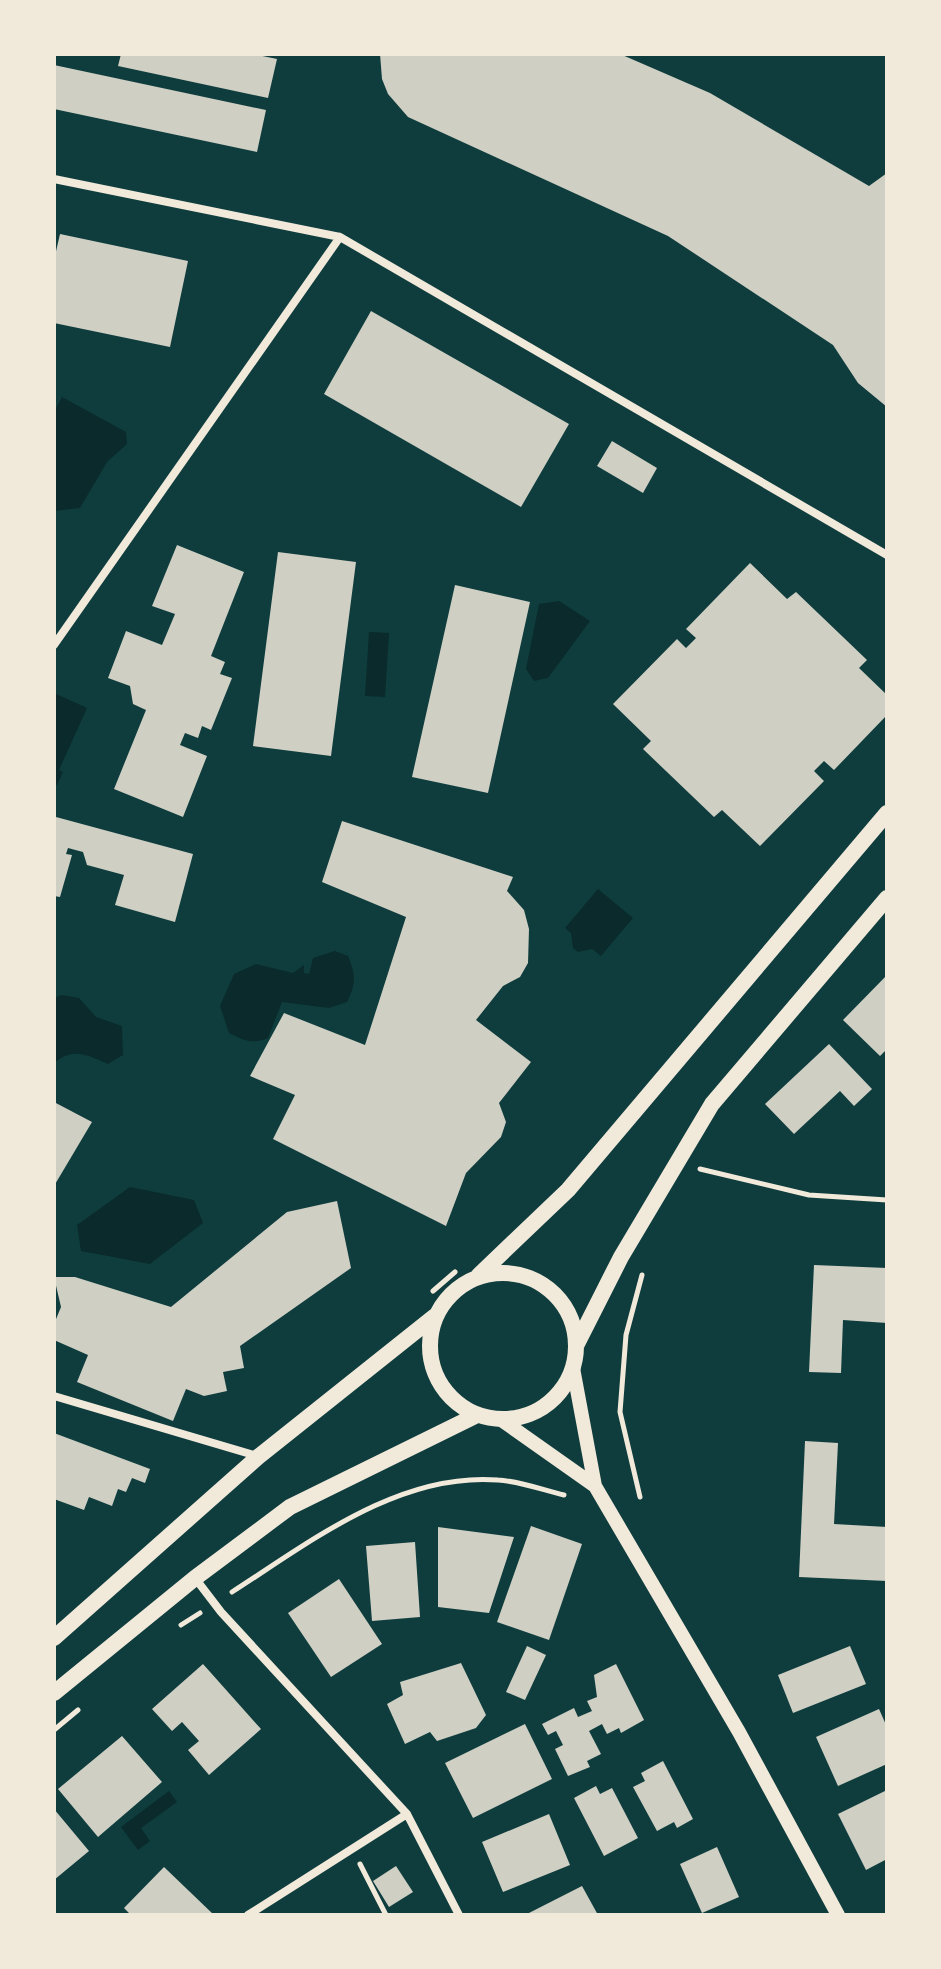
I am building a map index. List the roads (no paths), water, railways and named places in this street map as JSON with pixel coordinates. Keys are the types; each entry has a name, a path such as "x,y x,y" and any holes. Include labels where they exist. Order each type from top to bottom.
{"main road":[{"path":"54,1638 258,1457 435,1316 568,1190 887,813"},
{"path":"435,1316 428,1343 431,1365 440,1386 456,1403 477,1415 500,1419 523,1416 544,1406 562,1390 573,1368 577,1344 621,1257 712,1104 887,898"},
{"path":"479,1275 507,1271 543,1283 561,1299 572,1320 577,1344"},
{"path":"54,1693 195,1578 290,1507 477,1415"}],"street":[{"path":"54,179 340,237 887,555"},
{"path":"54,645 340,237"},
{"path":"573,1368 595,1486"},
{"path":"54,1396 258,1457"},
{"path":"500,1419 595,1486 739,1732 838,1915"},
{"path":"195,1578 214,1603 407,1814 459,1915"},
{"path":"248,1915 407,1814"}],"water":[{"path":"62,397 126,432 127,444 107,462 80,508 54,511 54,412"},
{"path":"559,601 590,621 548,678 534,681 526,669 539,604"},
{"path":"369,632 389,633 385,697 365,696"},
{"path":"54,693 87,708 59,770 63,772 57,785 54,784"},
{"path":"598,889 633,918 601,956 592,949 578,952 573,948 571,933 565,928"},
{"path":"335,951 348,956 352,969 354,979 347,1002 329,1008 282,1002 268,1038 248,1041 229,1033 220,1006 234,974 256,964 293,973 304,965 304,973 309,974 313,958"},
{"path":"62,995 79,998 96,1017 122,1026 123,1055 108,1064 74,1054 54,1063 54,998"},
{"path":"130,1187 194,1200 203,1223 150,1264 81,1251 77,1225"},
{"path":"169,1791 177,1802 141,1828 150,1841 138,1850 121,1827"}]}
